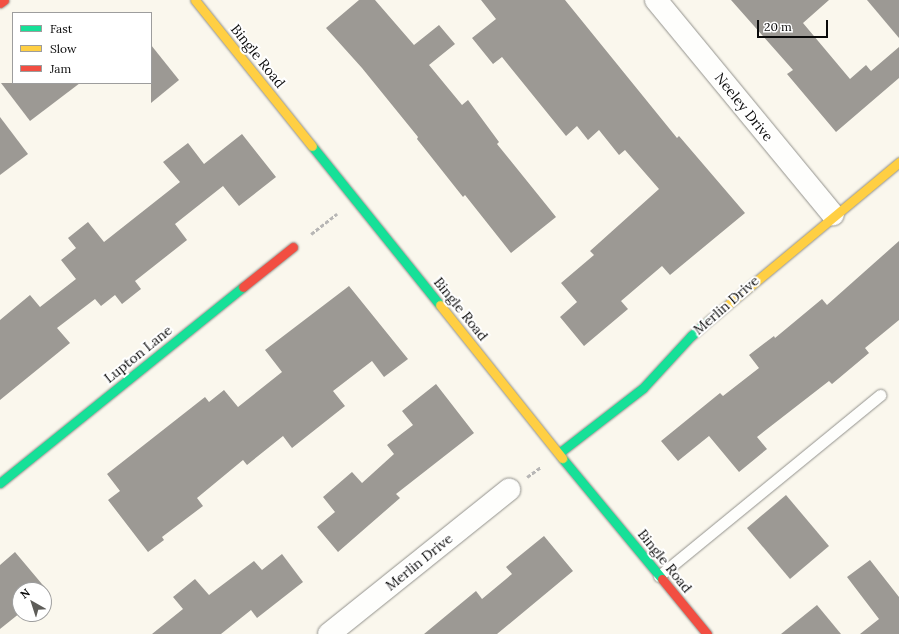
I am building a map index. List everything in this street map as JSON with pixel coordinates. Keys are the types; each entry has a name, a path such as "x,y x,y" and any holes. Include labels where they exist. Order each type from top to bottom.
{"main road":[{"path":"0,3 4,0"},
{"name":"Bingle Road","path":"195,0 559,453 707,634"},
{"name":"Merlin Drive","path":"559,453 643,388 691,336 833,215 899,162"},
{"name":"Lupton Lane","path":"0,483 291,249"}],"street":[{"name":"Neeley Drive","path":"656,0 833,215"},
{"name":"Merlin Drive","path":"329,634 507,492"}],"lane":[{"path":"659,576 880,394"}],"path":[{"path":"291,249 356,200"},
{"path":"507,492 559,453"}],"building":[{"path":"359,0 375,0 414,45 439,25 455,44 429,65 462,105 468,100 499,142 497,144 556,217 511,253 465,195 463,197 417,139 418,137 362,68 326,28"},
{"path":"481,0 565,0 677,138 679,136 745,213 670,275 662,266 621,301 628,309 584,346 560,317 577,302 561,283 594,255 590,251 659,189 625,150 619,155 599,130 588,140 577,126 566,136 502,57 493,64 472,38 496,19"},
{"path":"731,0 829,0 803,23 850,79 866,65 871,71 899,47 899,78 836,132 787,74 793,70"},
{"path":"867,0 899,0 899,38"},
{"path":"152,46 179,80 151,103 152,84"},
{"path":"1,83 79,84 30,121"},
{"path":"0,117 28,154 0,175"},
{"path":"242,134 276,177 239,206 223,186 175,224 187,240 135,281 141,289 122,304 115,295 101,306 95,299 57,328 70,343 0,400 0,320 30,295 40,307 76,279 61,260 76,248 68,238 88,222 104,242 180,182 163,162 188,143 204,164"},
{"path":"899,241 899,320 865,348 869,353 832,384 829,381 757,437 767,449 739,472 709,436 678,461 661,441 720,393 723,396 759,368 749,355 774,336 775,338 822,299 827,305"},
{"path":"349,286 408,359 384,377 372,361 333,391 345,406 292,448 283,436 247,465 243,460 197,498 203,506 162,537 164,540 148,552 108,500 120,491 107,474 205,397 209,402 224,390 238,407 282,372 265,350"},
{"path":"436,384 474,433 396,494 400,498 338,552 317,527 335,512 323,497 352,472 362,483 394,454 387,445 413,425 402,411"},
{"path":"786,495 829,546 790,579 747,528"},
{"path":"544,536 573,571 497,634 424,634 476,591 482,599 512,574 506,567"},
{"path":"15,552 40,582 12,582 12,619 0,629 0,565"},
{"path":"282,554 303,582 257,618 251,610 221,634 152,634 183,609 173,597 195,579 209,595 254,561 262,570"},
{"path":"870,560 899,597 899,634 860,634 879,619 847,577"},
{"path":"817,605 841,634 781,634"}],"traffic: fast":[{"path":"312,146 440,305"},
{"path":"0,483 243,287"},
{"path":"559,453 643,388 691,336 712,318"},
{"path":"562,458 662,579"}],"traffic: slow":[{"path":"195,0 312,146"},
{"path":"712,318 899,162"},
{"path":"440,305 562,458"}],"traffic: jam":[{"path":"0,3 4,0"},
{"path":"243,287 293,247"},
{"path":"662,579 707,634"}]}
